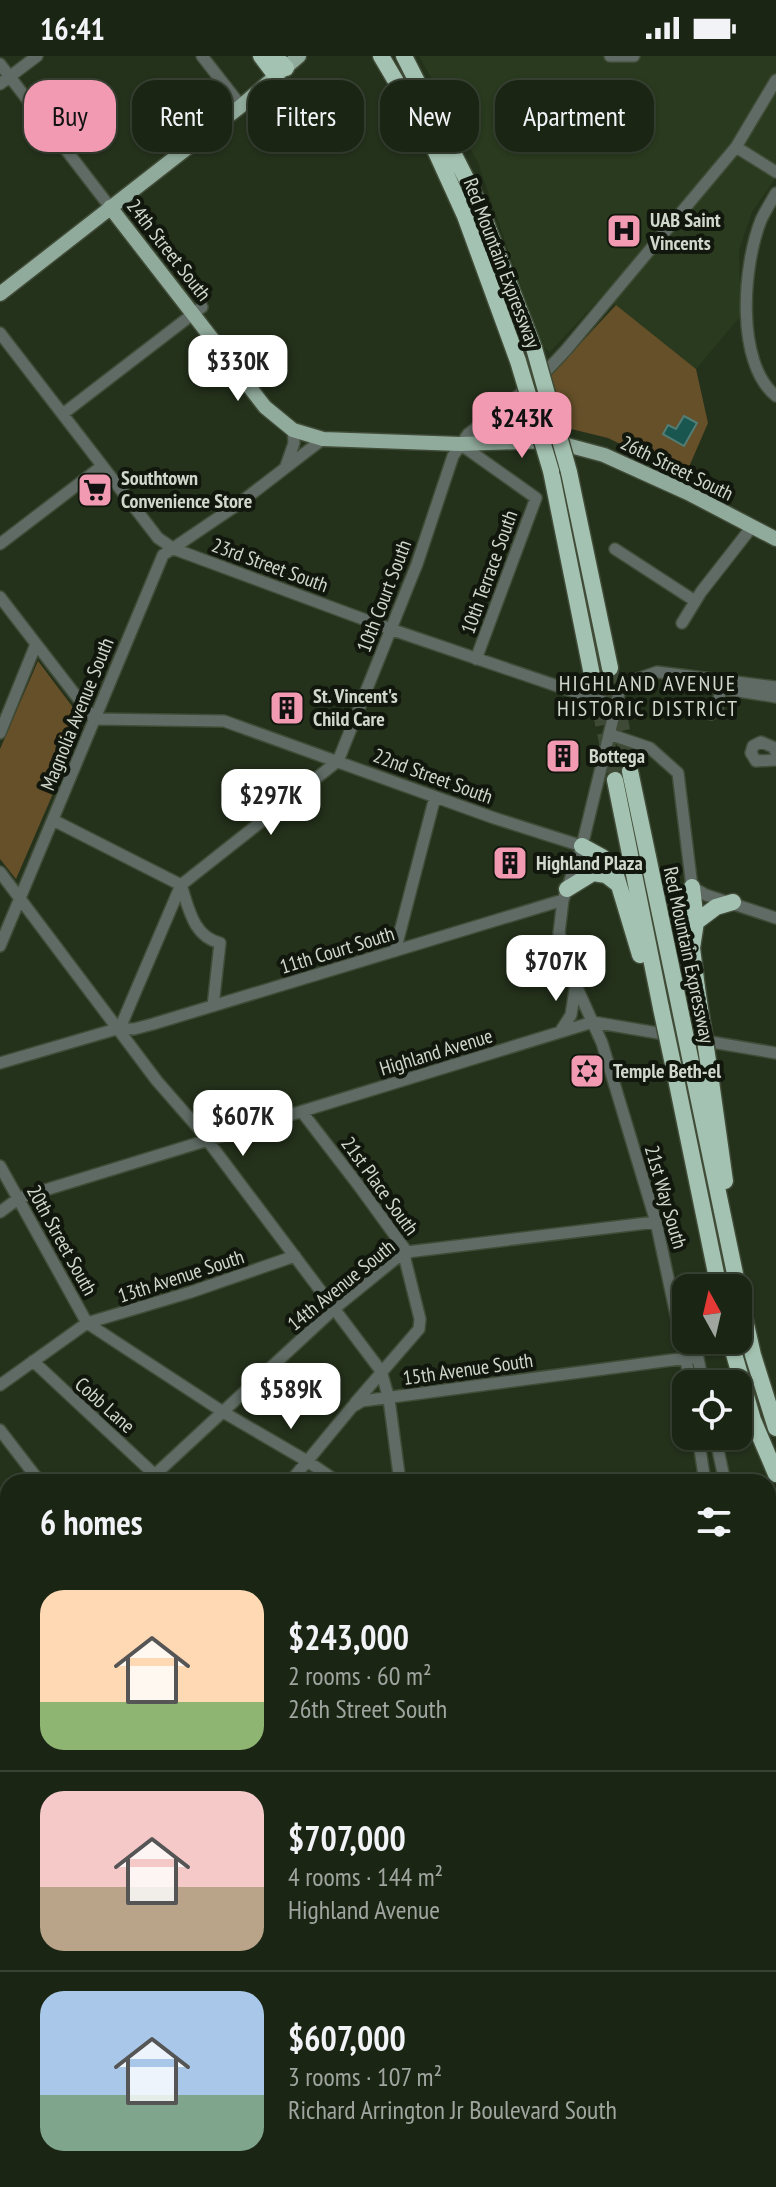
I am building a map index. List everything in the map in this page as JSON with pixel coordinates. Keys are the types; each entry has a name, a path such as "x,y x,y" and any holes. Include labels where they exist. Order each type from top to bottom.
{"highway":[{"path":"261,56 279,67"},
{"name":"Red Mountain Expressway","path":"381,56 431,141 460,204 518,361 551,471 594,685"},
{"name":"Red Mountain Expressway","path":"406,58 478,202 534,348 569,472 610,668"},
{"name":"Red Mountain Expressway","path":"630,771 675,985 702,1073 735,1274"},
{"name":"Red Mountain Expressway","path":"615,780 652,982 661,1008 716,1274"},
{"path":"582,846 602,857 615,872 652,982"},
{"path":"565,895 593,873 606,875 620,887"},
{"path":"692,887 696,922 692,948 702,1073"},
{"path":"696,922 716,907 733,902"},
{"name":"Red Mountain Expressway","path":"752,1351 776,1428"},
{"path":"734,1354 753,1420 776,1474"}],"main road":[{"path":"0,294 241,106 279,67 299,56"},
{"name":"24th Street South","path":"110,207 197,310 265,407 293,430 323,439"},
{"name":"26th Street South","path":"323,439 460,444 552,441 604,455 688,493 776,539"}],"street":[{"path":"5,80 37,56"},
{"path":"202,56 241,106"},
{"path":"610,56 634,56"},
{"name":"24th Street South","path":"0,64 5,80 110,207"},
{"path":"460,444 468,434 536,382 566,350 736,147 776,80"},
{"path":"736,147 776,172"},
{"path":"776,193 756,235 748,286 750,354 759,374 776,396"},
{"path":"64,413 197,310"},
{"name":"23rd Street South","path":"0,333 158,538 174,549 390,629 616,706"},
{"path":"489,402 498,412"},
{"path":"286,467 294,443 293,430"},
{"path":"174,549 323,439"},
{"name":"10th Terrace South","path":"460,444 536,498 476,659"},
{"name":"10th Court South","path":"338,761 417,564 453,456 460,444"},
{"path":"0,544 102,466"},
{"path":"682,623 695,601 751,528"},
{"name":"Magnolia Avenue South","path":"0,946 163,555 174,549"},
{"path":"615,549 695,601"},
{"path":"0,597 94,719"},
{"path":"0,733 36,644"},
{"path":"776,687 656,679 647,675 626,683 616,706 582,846 565,895 559,933 593,1022 776,1053"},
{"path":"718,683 776,697"},
{"name":"22nd Street South","path":"94,719 224,721 582,846"},
{"path":"609,734 650,748 678,773 692,887 706,895 776,918"},
{"path":"776,752 773,747 761,742 753,746 751,753 756,761 776,760"},
{"path":"120,1028 181,885 338,761"},
{"path":"395,951 435,797"},
{"path":"53,820 181,885 199,932 220,943 213,1006"},
{"path":"0,872 381,1371 389,1399 399,1474"},
{"name":"11th Court South","path":"0,1063 120,1028 134,1029 213,1006 565,895"},
{"path":"166,921 181,916 194,921"},
{"path":"560,1032 574,1004 575,981"},
{"name":"Highland Avenue","path":"0,1212 19,1198 593,1022"},
{"name":"21st Way South","path":"593,1022 656,1222 689,1370"},
{"name":"21st Place South","path":"302,1112 407,1252 405,1259 420,1319 419,1329 352,1407"},
{"name":"20th Street South","path":"0,1166 87,1323 223,1412 326,1474"},
{"name":"14th Avenue South","path":"156,1474 335,1308 407,1252 656,1222"},
{"name":"13th Avenue South","path":"0,1385 87,1323 295,1256"},
{"path":"687,1358 698,1358 700,1370"},
{"name":"15th Avenue South","path":"352,1407 362,1401 456,1387 687,1358"},
{"name":"Cobb Lane","path":"33,1361 146,1474"},
{"path":"296,1474 352,1407"},
{"path":"0,1430 34,1474"},
{"path":"700,1450 704,1474"},
{"path":"718,1450 723,1474"}],"shaded area":[{"name":"UAB Saint Vincents","path":"419,56 776,56 776,178 752,212 739,250 741,316 696,369 603,295 550,352 541,345 472,152 479,152 479,80 432,80"},
{"path":"616,305 696,369 708,423 685,476 608,438 567,428 551,375"},
{"path":"38,661 84,722 16,879 0,859 0,749"}],"water":[{"path":"684,416 697,423 684,446 663,434 668,425 676,429"}],"tunnel":[{"path":"610,668 630,771"},
{"path":"595,686 615,780"}],"place":[{"name":"UAB Saint Vincents","path":"624,231"},
{"name":"Southtown Convenience Store","path":"95,490"},
{"name":"St. Vincent's Child Care","path":"287,708"},
{"name":"Bottega","path":"563,756"},
{"name":"Highland Plaza","path":"510,863"},
{"name":"Temple Beth-el","path":"587,1071"}],"district":[{"name":"HIGHLAND AVENUE HISTORIC DISTRICT","path":"648,696"}]}
